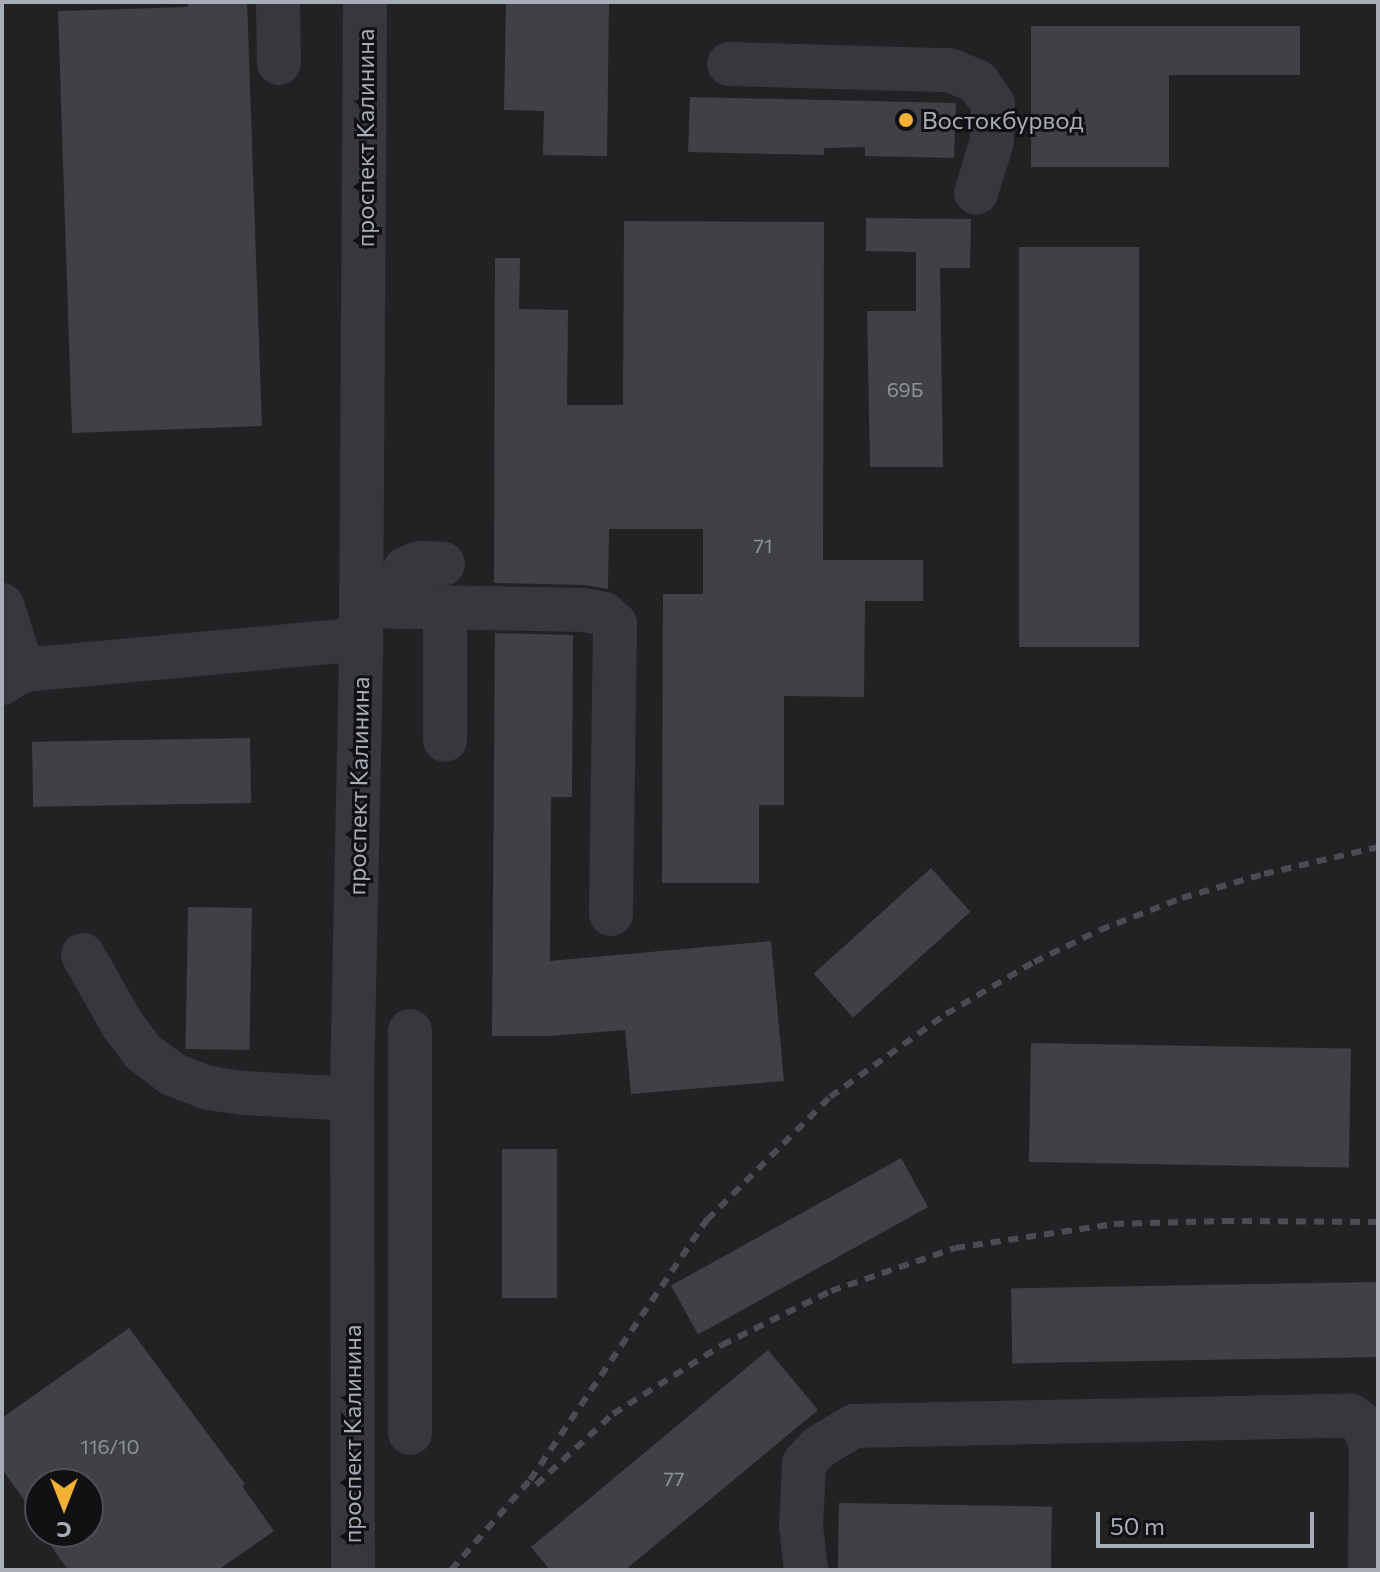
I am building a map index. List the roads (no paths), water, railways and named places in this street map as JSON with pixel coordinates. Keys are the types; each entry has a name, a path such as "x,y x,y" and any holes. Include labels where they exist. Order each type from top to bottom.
{"street":[{"path":"278,2 279,63"},
{"name":"проспект Калинина","path":"353,1570 352,1099 361,622 365,2"},
{"path":"729,64 949,70 978,82 993,104 993,117 992,141 976,193"},
{"path":"443,564 419,563 405,569 424,608 445,740"},
{"path":"2,605 13,676 276,649 361,622 424,608 585,610 604,614 615,624 611,914"},
{"path":"83,955 122,1024 143,1052 172,1074 208,1088 244,1093 352,1099"},
{"path":"410,1031 410,1433"},
{"path":"806,1570 801,1527 804,1463 819,1447 854,1426 1351,1416 1363,1425 1371,1444 1370,1570"}],"railway":[{"path":"451,1570 530,1480 707,1220 830,1097 946,1014 1034,962 1100,930 1182,898 1264,874 1378,847"},
{"path":"536,1485 613,1414 722,1345 831,1291 955,1248 1114,1224 1378,1222"}],"place":[{"name":"Востокбурвод","path":"906,120"}]}
